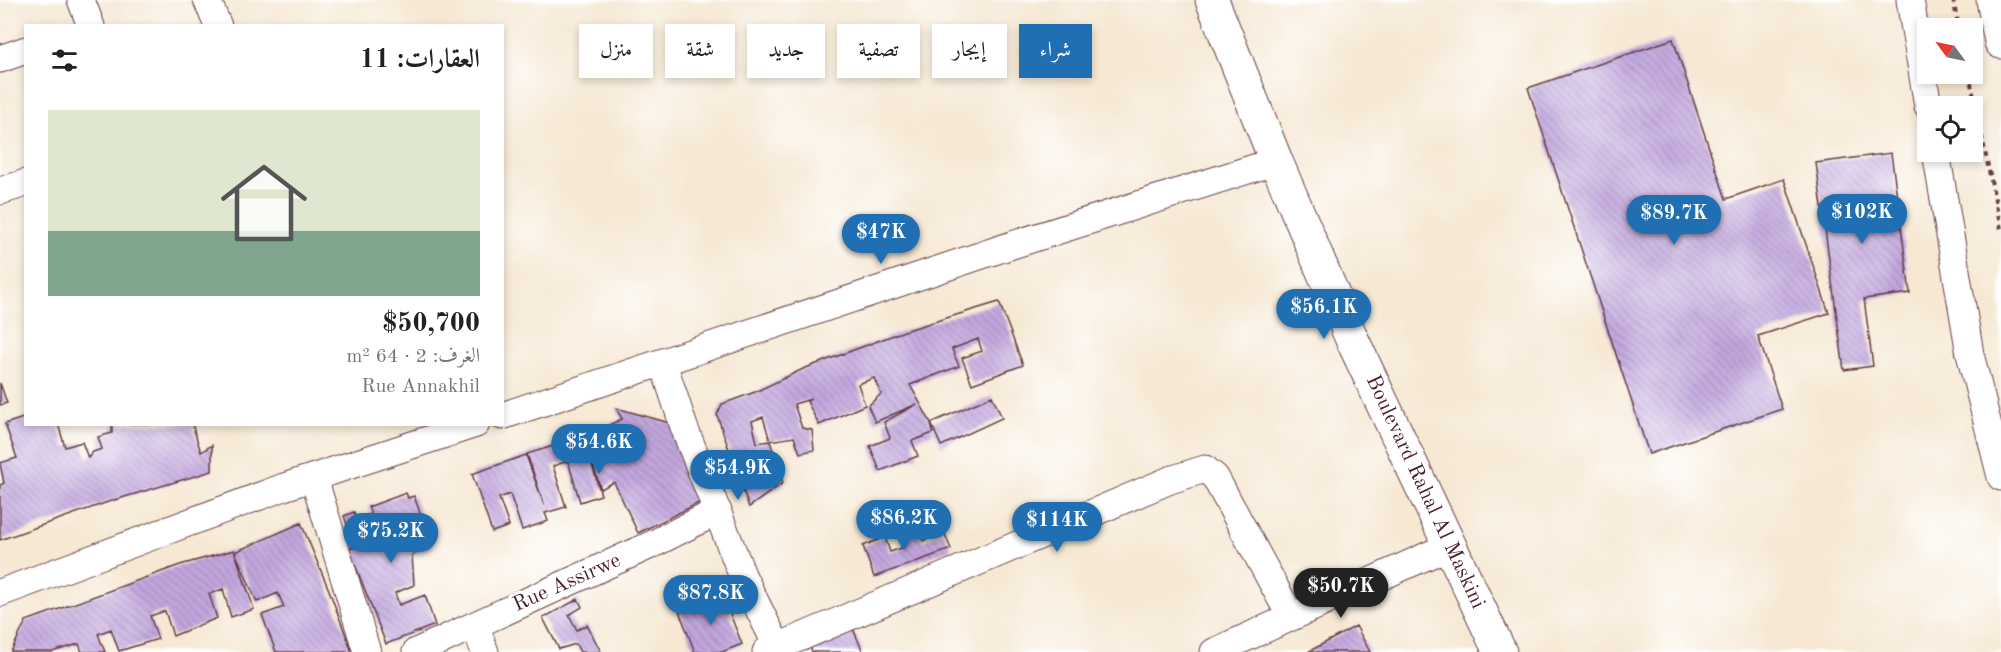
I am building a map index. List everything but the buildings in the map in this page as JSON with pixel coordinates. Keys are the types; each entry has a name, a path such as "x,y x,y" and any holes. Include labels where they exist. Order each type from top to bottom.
{"street":[{"path":"81,0 90,24"},
{"path":"207,0 217,24"},
{"name":"Boulevard Rahal Al Maskini","path":"1212,0 1276,161 1351,338 1405,446 1449,546 1500,652"},
{"path":"1910,0 1926,96"},
{"path":"1993,0 2001,42"},
{"path":"0,59 24,51"},
{"path":"504,415 1006,247 1276,161"},
{"path":"1938,162 1970,354 2001,477"},
{"path":"0,191 24,184"},
{"path":"663,363 684,427 774,650 1170,480 1204,469 1215,477 1291,617"},
{"path":"0,594 314,477 470,426"},
{"path":"314,477 367,652"},
{"name":"Rue Assirwe","path":"416,652 656,543 718,511"},
{"path":"1215,652 1449,546"},
{"path":"475,625 485,652"}],"path":[{"path":"1953,0 1957,18"},
{"path":"1971,84 2001,229"}]}
